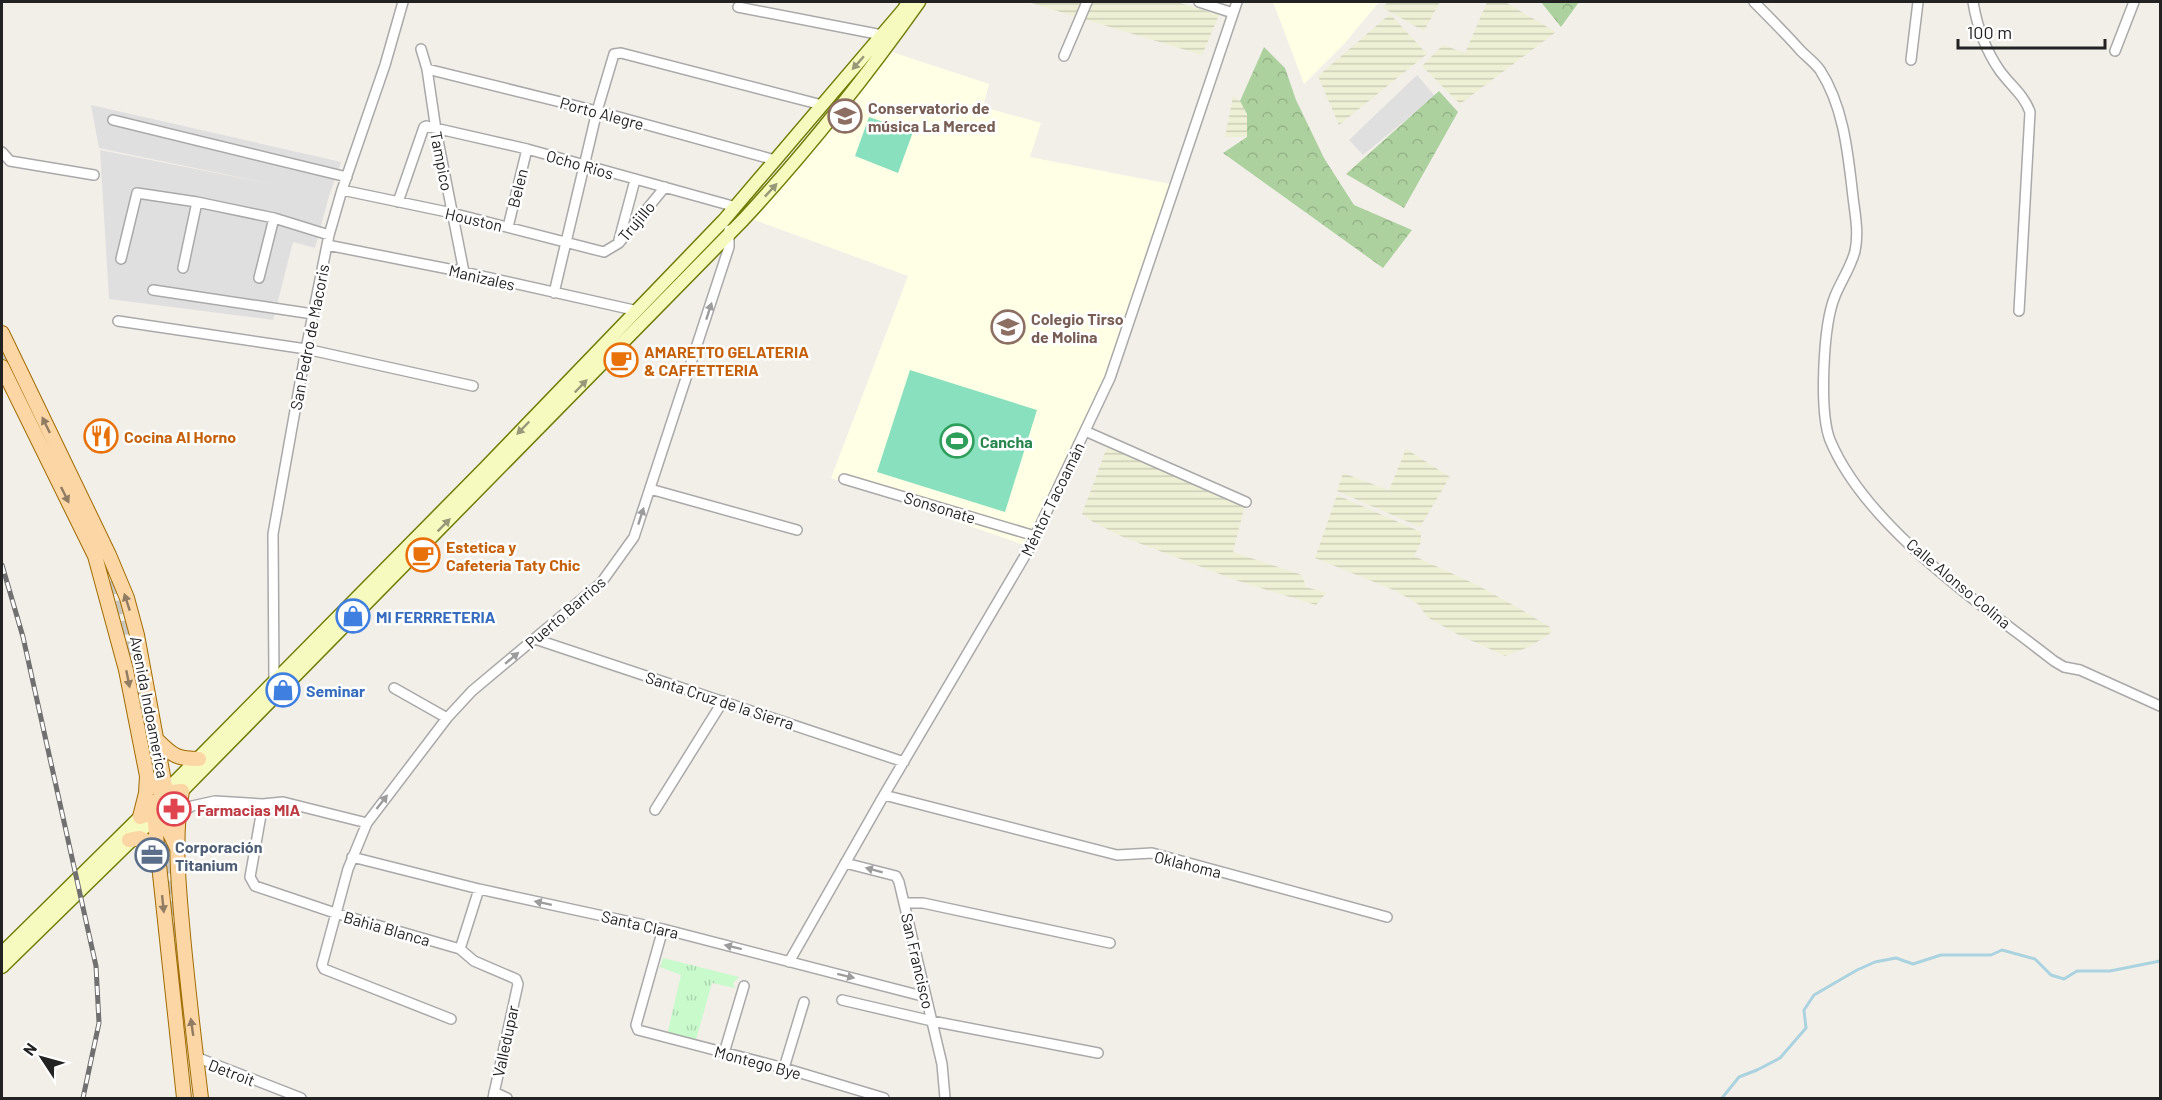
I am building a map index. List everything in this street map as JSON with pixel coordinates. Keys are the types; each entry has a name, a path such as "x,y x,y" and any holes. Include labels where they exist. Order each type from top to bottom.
{"main road":[{"name":"Avenida Indoamerica","path":"2,333 109,555 127,598 137,635 158,741 167,802"},
{"name":"Avenida Indoamerica","path":"2,368 95,556 126,670 147,776 167,802"},
{"path":"158,741 170,753 182,759 199,759"},
{"path":"140,816 146,793 147,776"},
{"path":"167,802 182,791"},
{"path":"182,791 167,802 156,816 157,846 184,1098"},
{"path":"167,802 178,851 188,997 201,1098"},
{"path":"140,816 147,814 156,816 170,832 178,851"},
{"path":"129,840 140,838 157,846"}],"street":[{"name":"San Pedro de Macoris","path":"274,682 273,534 306,349 328,240 403,2"},
{"path":"2,953 140,816 167,802 199,759 638,311 736,207 908,2"},
{"path":"182,791 730,232 802,155 920,2"},
{"path":"1064,56 1087,2"},
{"path":"1198,2 1233,12"},
{"name":"Méntor Tacoamán","path":"789,962 1035,536 1110,378 1237,2"},
{"name":"Calle Alonso Colina","path":"1754,2 1820,70 1835,103 1846,139 1857,229 1855,249 1829,315 1824,348 1824,396 1829,436 1835,450 1862,492 1893,528 1942,573 2064,667 2080,670 2160,706"},
{"path":"1911,60 1918,2"},
{"path":"1973,2 1986,47 2001,72 2026,100 2030,112 2019,311"},
{"path":"2115,51 2134,2"},
{"path":"738,7 882,35"},
{"name":"Tampico","path":"421,50 427,69 436,130 464,272"},
{"path":"554,293 597,111 614,54 621,53 822,105"},
{"name":"Porto Alegre","path":"427,69 597,111 775,160"},
{"path":"113,120 347,177"},
{"name":"Ocho Rios","path":"398,202 424,127 430,126 436,130 527,149 736,207"},
{"name":"Belen","path":"508,227 527,149"},
{"path":"2,152 10,161 94,175"},
{"path":"618,243 635,180"},
{"name":"Trujillo","path":"604,252 618,243 665,187"},
{"name":"Houston","path":"342,190 452,213 604,252"},
{"name":"Manizales","path":"121,259 136,193 197,202 274,218 328,240 638,311"},
{"path":"183,268 197,202"},
{"path":"260,278 274,218"},
{"path":"724,220 730,232"},
{"name":"Puerto Barrios","path":"451,1019 324,969 322,964 352,857 367,823 447,718 472,691 607,577 634,537 729,247 730,232"},
{"path":"153,290 313,314"},
{"path":"118,321 306,349 473,386"},
{"path":"1085,431 1246,502"},
{"name":"Sonsonate","path":"844,479 1035,536"},
{"path":"650,489 797,530"},
{"name":"Santa Cruz de la Sierra","path":"535,639 904,762"},
{"path":"394,688 447,718"},
{"path":"655,810 723,701"},
{"name":"Oklahoma","path":"884,795 1117,855 1152,853 1387,917"},
{"path":"167,802 192,806 215,801 263,804 283,802 367,823"},
{"name":"Bahia Blanca","path":"263,804 250,877 255,886 335,913 460,950 474,961 516,980 518,984"},
{"path":"2,967 156,816"},
{"name":"Santa Clara","path":"352,857 479,889 663,929 926,997"},
{"name":"San Francisco","path":"845,863 896,876 942,1064 945,1098"},
{"path":"460,950 479,889"},
{"path":"904,903 923,903 1110,943"},
{"name":"Montego Bye","path":"663,929 636,1025 638,1030 784,1068 884,1098"},
{"name":"Valledupar","path":"494,1095 518,984"},
{"path":"724,1053 744,986"},
{"path":"842,1000 932,1021 1098,1053"},
{"path":"784,1068 804,1002"},
{"name":"Detroit","path":"196,1057 301,1098"},
{"path":"494,1095 507,1098"}],"shaded area":[{"path":"1028,2 1177,2 1219,15 1202,55"},
{"path":"1273,2 1379,2 1345,43 1304,84"},
{"path":"1387,2 1440,2 1424,31 1383,8"},
{"path":"1487,2 1505,2 1556,32 1460,104 1422,66 1443,45 1465,53"},
{"path":"1390,14 1427,54 1339,125 1318,76"},
{"name":"Colegio Tirso de Molina","path":"892,52 989,84 983,107 1041,123 1030,157 1175,185 1110,378 1030,547 831,478 908,276 752,219"},
{"path":"1417,75 1435,96 1363,155 1349,140"},
{"path":"1233,96 1240,101 1247,114 1247,137 1225,137"},
{"path":"91,105 341,162 315,248 293,242 273,320 109,299 100,150 276,185 99,148"},
{"path":"1107,447 1245,505 1233,552 1302,575 1306,587 1326,593 1316,605 1238,581 1123,537 1093,522 1082,514"},
{"path":"1406,449 1450,477 1420,527 1337,491 1343,473 1389,490"},
{"path":"1337,495 1421,532 1421,542 1414,556 1475,584 1515,606 1550,627 1552,632 1531,646 1505,656 1427,617 1418,604 1396,591 1315,558"}],"green space":[{"path":"1541,2 1579,2 1561,27"},
{"path":"1264,47 1285,68 1296,100 1324,158 1354,205 1412,230 1383,268 1223,153 1247,137 1247,114 1240,101"},
{"path":"1439,91 1458,112 1404,208 1346,174"},
{"path":"869,117 913,132 898,173 855,156"},
{"name":"Cancha","path":"910,370 1037,410 1005,512 877,472"},
{"path":"663,958 739,977 733,983 735,988 712,983 695,1043 667,1035 681,975 660,967"}],"waterway":[{"path":"1722,1098 1739,1077 1780,1058 1806,1028 1804,1010 1814,995 1875,962 1896,958 1913,964 1941,955 1991,955 2002,950 2035,959 2051,975 2064,979 2077,971 2110,971 2160,961"}],"tunnel":[{"path":"2,352 14,377"},
{"path":"107,560 159,796"},
{"path":"162,818 180,993 188,997"}],"railway":[{"path":"2,565 23,637 96,966 99,1023 83,1098"}],"place":[{"name":"Conservatorio de música La Merced","path":"845,116"},
{"name":"Colegio Tirso de Molina","path":"1008,327"},
{"name":"AMARETTO GELATERIA & CAFFETTERIA","path":"621,360"},
{"name":"Cocina Al Horno","path":"101,436"},
{"name":"Cancha","path":"957,441"},
{"name":"Estetica y Cafeteria Taty Chic","path":"423,555"},
{"name":"MI FERRRETERIA","path":"353,616"},
{"name":"Seminar","path":"283,690"},
{"name":"Farmacias MIA","path":"174,809"},
{"name":"Corporación Titanium","path":"152,855"}]}
